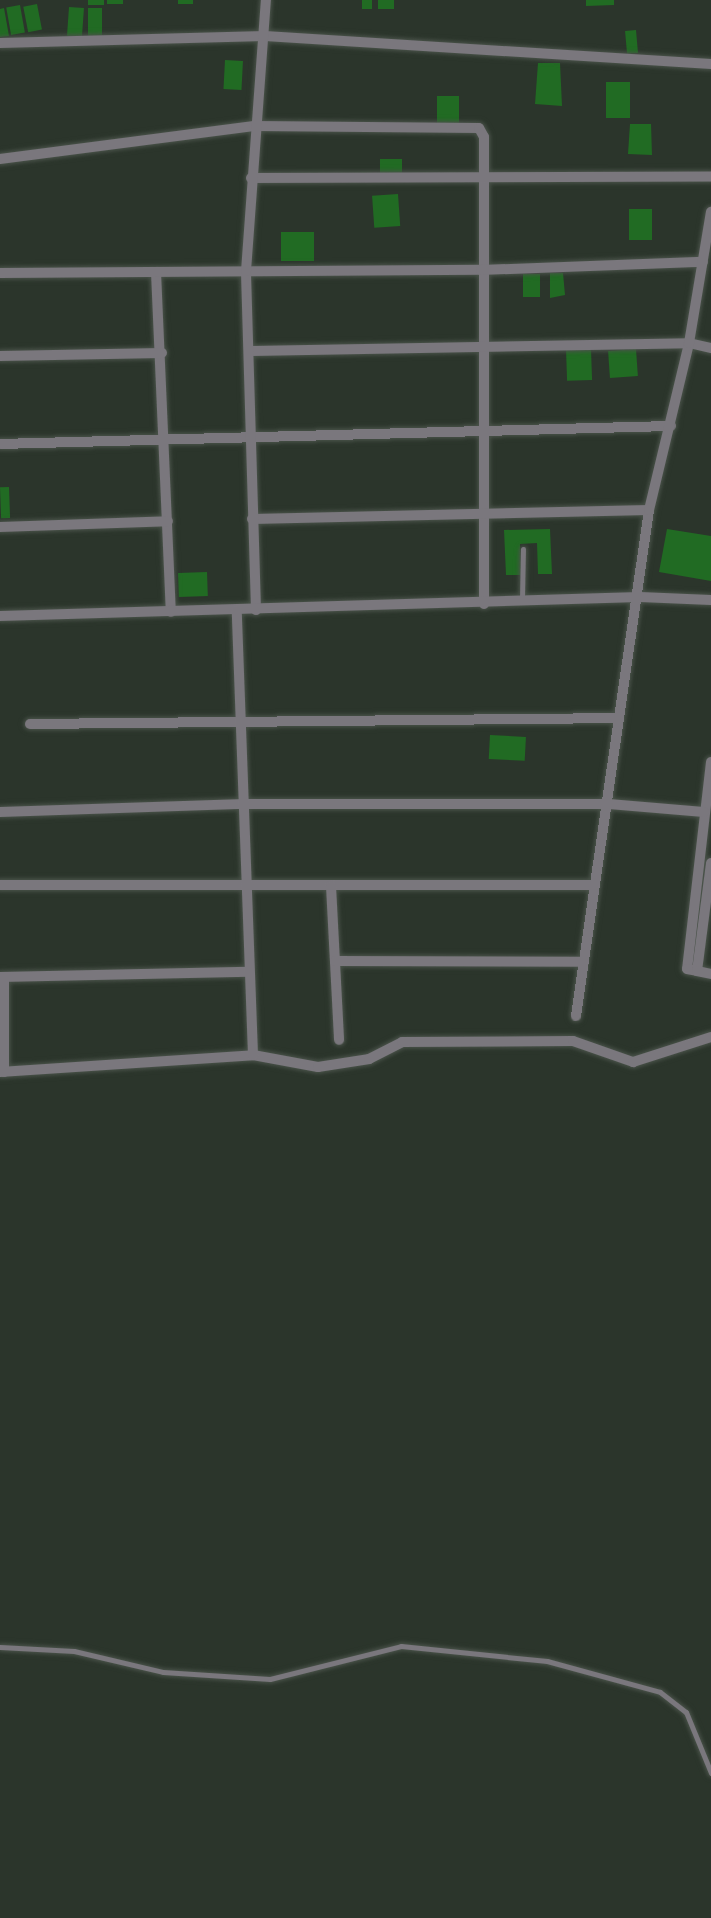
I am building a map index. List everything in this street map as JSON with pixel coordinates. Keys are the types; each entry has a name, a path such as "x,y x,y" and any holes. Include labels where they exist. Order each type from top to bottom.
{"street":[{"path":"256,610 252,519 251,351 246,271 254,126 265,36 266,0"},
{"path":"0,43 265,36 711,64"},
{"path":"0,159 254,126 362,132 475,127 484,137 481,270 484,347 484,604"},
{"path":"251,178 484,181 711,176"},
{"path":"576,1016 591,885 609,804 640,597 649,510 690,343 711,212"},
{"path":"0,273 481,270 703,261"},
{"path":"156,272 162,353 171,612"},
{"path":"251,351 690,343 711,348"},
{"path":"0,356 162,353"},
{"path":"0,444 671,426"},
{"path":"252,519 649,510"},
{"path":"0,527 168,521"},
{"path":"0,616 484,604 640,597 711,600"},
{"path":"237,610 253,1055"},
{"path":"30,724 620,718"},
{"path":"703,907 706,836 704,812 711,763"},
{"path":"0,812 245,804 609,804 704,812"},
{"path":"711,863 687,969 711,974"},
{"path":"0,885 247,888 591,885"},
{"path":"331,886 339,1040"},
{"path":"335,961 584,962"},
{"path":"249,972 2,977 2,1072 253,1055 318,1067 369,1059 402,1042 573,1041 633,1062 711,1037"}],"lane":[{"path":"522,602 523,549"},
{"path":"0,1647 74,1651 163,1672 270,1679 401,1646 547,1661 660,1692 686,1712 711,1773"}],"building":[{"path":"88,0 104,0 104,5 88,5"},
{"path":"107,0 123,0 123,4 107,4"},
{"path":"178,0 193,0 193,4 178,4"},
{"path":"362,0 372,0 372,9 362,9"},
{"path":"378,0 394,0 394,9 378,9"},
{"path":"586,0 614,0 614,5 586,6"},
{"path":"37,4 42,30 28,32 23,7"},
{"path":"20,5 25,33 11,35 6,7"},
{"path":"69,7 84,8 82,37 67,36"},
{"path":"4,8 9,36 0,37 0,9"},
{"path":"88,8 102,8 102,37 88,37"},
{"path":"636,30 638,53 627,54 625,31"},
{"path":"225,60 243,61 241,90 223,89"},
{"path":"538,63 560,63 562,106 535,104"},
{"path":"606,82 630,82 630,118 606,118"},
{"path":"437,96 459,96 459,125 437,125"},
{"path":"630,124 651,124 652,155 628,154"},
{"path":"380,159 402,159 402,177 380,177"},
{"path":"398,194 400,226 374,228 372,196"},
{"path":"629,209 652,209 652,240 629,240"},
{"path":"281,232 314,232 314,261 281,261"},
{"path":"550,273 563,273 565,295 550,298"},
{"path":"523,274 540,274 540,297 523,297"},
{"path":"591,349 592,380 567,381 566,350"},
{"path":"636,349 638,376 610,378 608,351"},
{"path":"0,487 9,487 10,518 1,518"},
{"path":"550,529 552,574 538,574 537,543 520,544 521,575 506,575 504,530"},
{"path":"667,529 711,536 711,581 659,572"},
{"path":"207,572 208,596 179,597 178,573"},
{"path":"490,735 526,737 525,761 489,759"}]}
